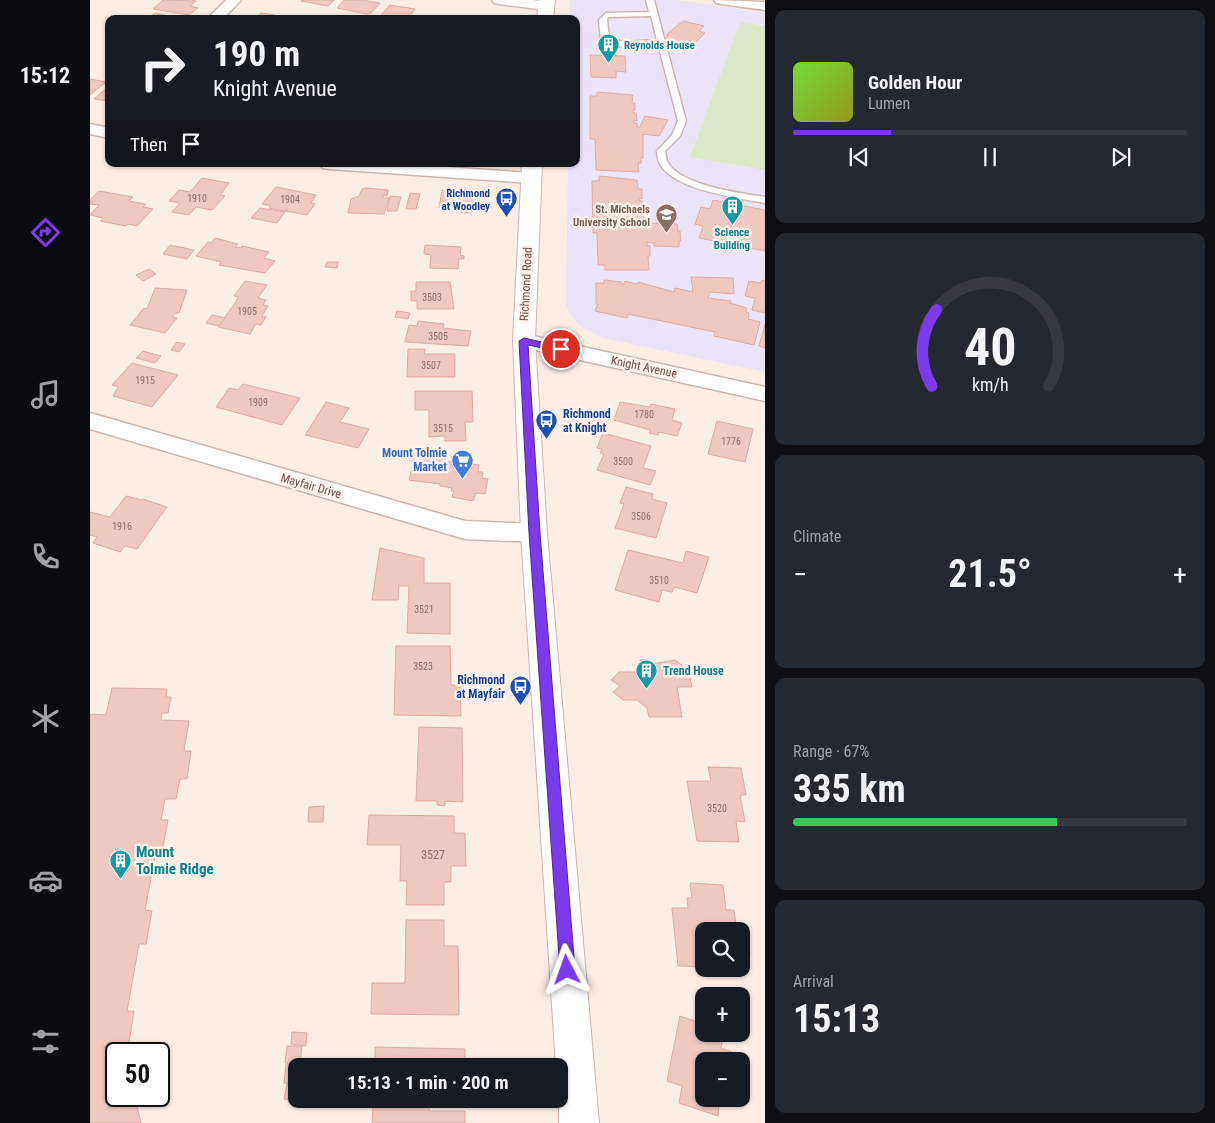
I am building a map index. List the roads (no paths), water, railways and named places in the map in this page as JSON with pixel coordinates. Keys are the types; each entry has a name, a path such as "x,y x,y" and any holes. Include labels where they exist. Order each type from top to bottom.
{"main road":[{"name":"Richmond Road","path":"532,171 524,341 534,533 579,1123"}],"street":[{"path":"218,15 234,0"},
{"path":"499,0 546,8"},
{"path":"721,0 765,6"},
{"path":"90,129 105,131"},
{"path":"416,167 532,171"},
{"name":"Knight Avenue","path":"524,341 765,394"},
{"name":"Mayfair Drive","path":"90,421 465,530 534,533"}],"lane":[{"path":"650,0 652,14 682,121 676,136 661,151 663,161 671,170 696,185 711,190 765,200"},
{"path":"652,14 606,15 603,20 605,39 613,44 622,45 660,42"}],"place":[{"name":"Reynolds House","path":"608,64"},
{"name":"Richmond at Woodley","path":"506,218"},
{"name":"Science Building","path":"732,225"},
{"name":"St. Michaels University School","path":"666,234"},
{"name":"Richmond at Knight","path":"547,440"},
{"name":"Mount Tolmie Market","path":"463,479"},
{"name":"Trend House","path":"647,690"},
{"name":"Richmond at Mayfair","path":"521,706"},
{"name":"Mount Tolmie Ridge","path":"120,880"}]}
